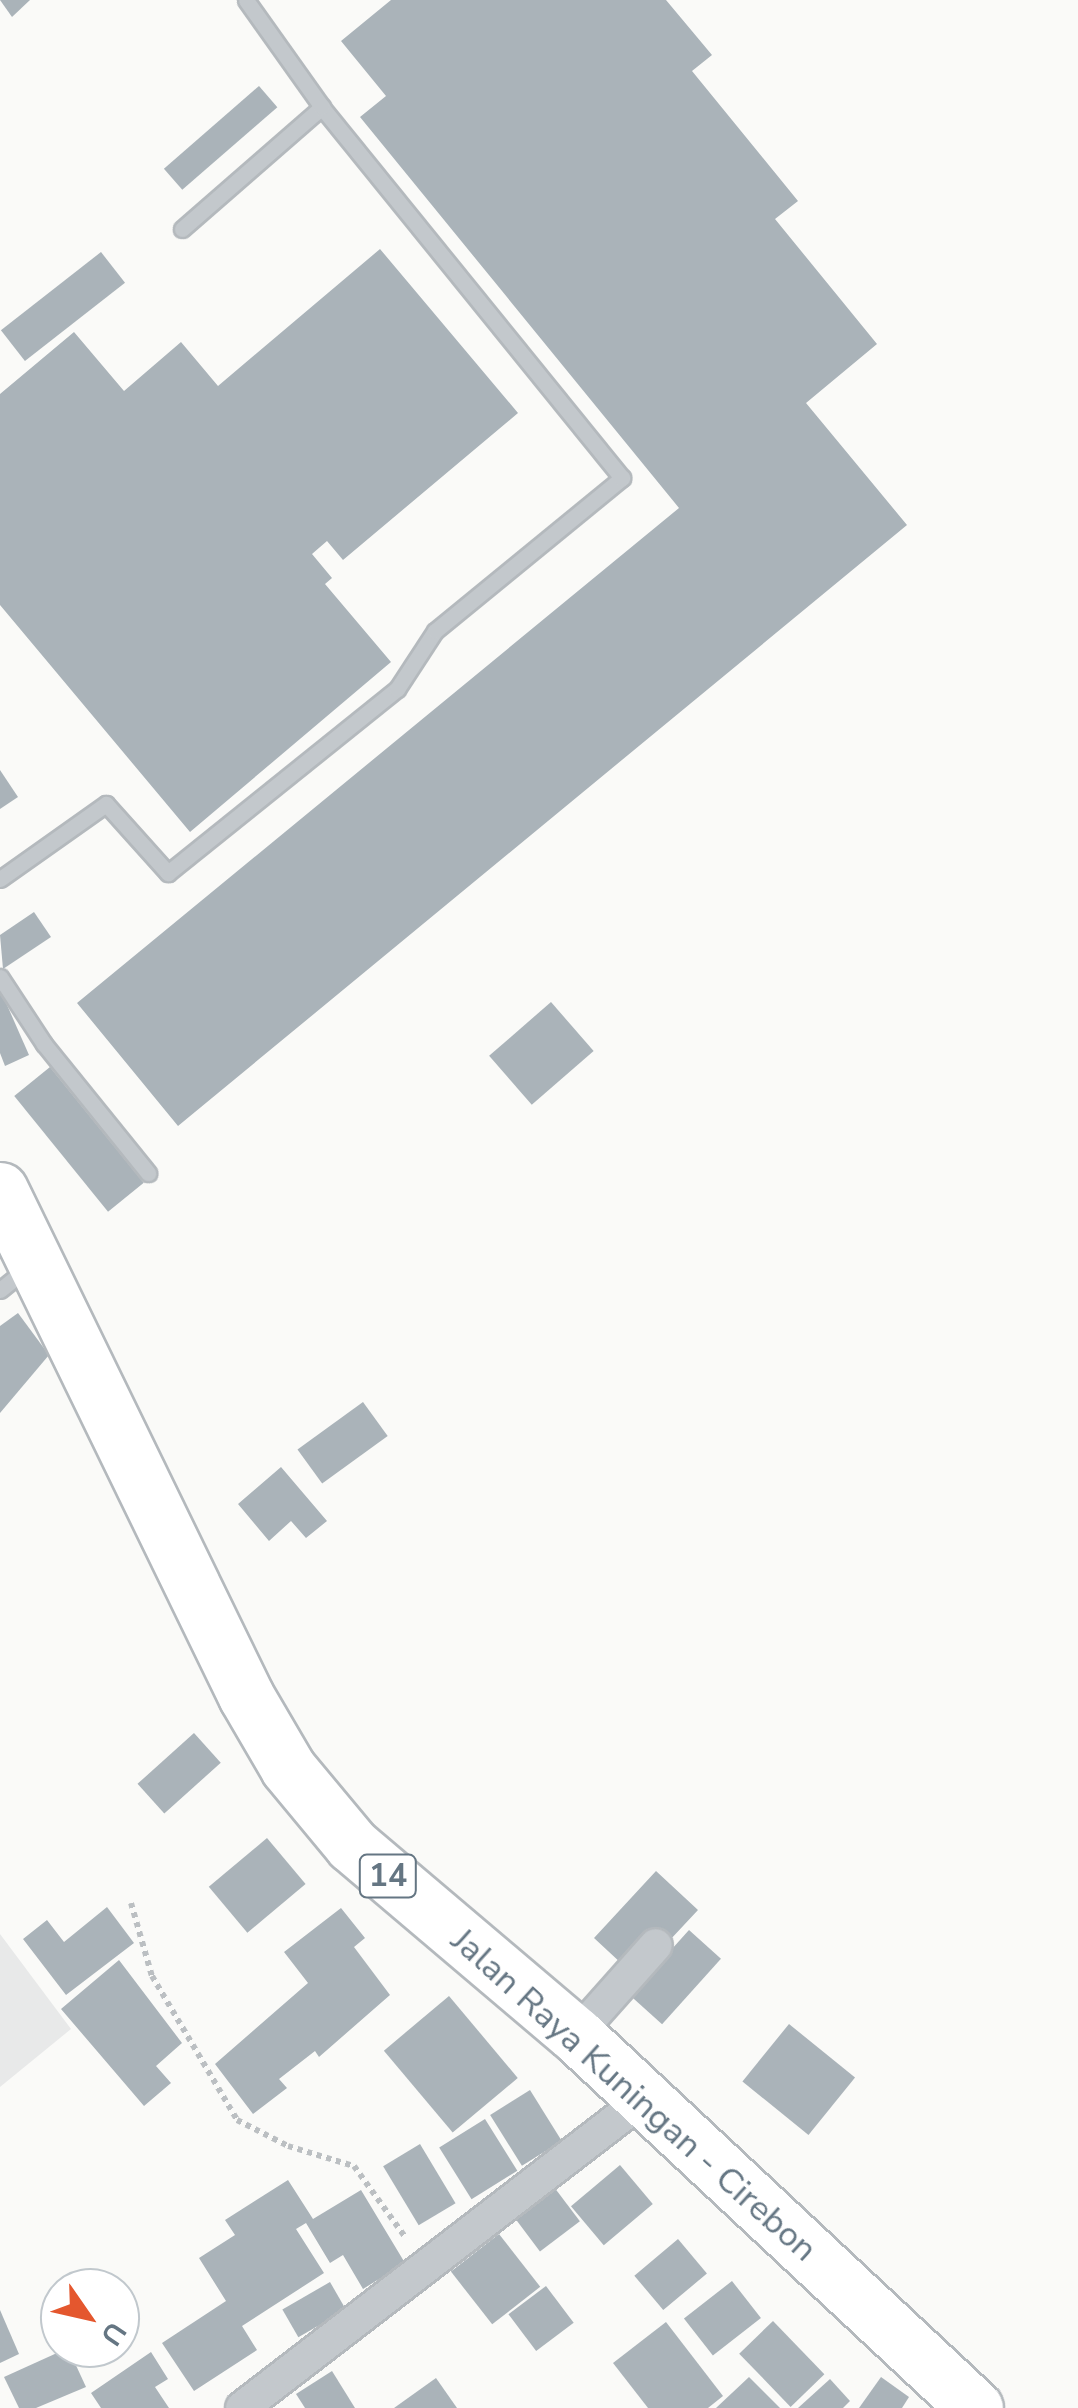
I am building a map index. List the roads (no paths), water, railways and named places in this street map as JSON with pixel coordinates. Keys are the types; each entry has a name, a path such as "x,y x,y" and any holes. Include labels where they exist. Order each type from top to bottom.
{"highway":[{"name":"Jalan Raya Kuningan - Cirebon","path":"0,1191 18,1275 288,1768 352,1845 576,2035 975,2408"}],"street":[{"path":"576,2035 656,1945"},
{"path":"242,2408 644,2098"}],"lane":[{"path":"0,880 106,804 168,873 397,689 435,631 622,478 322,107 246,0"},
{"path":"182,229 322,107"},
{"path":"0,977 44,1044 148,1173"}]}
